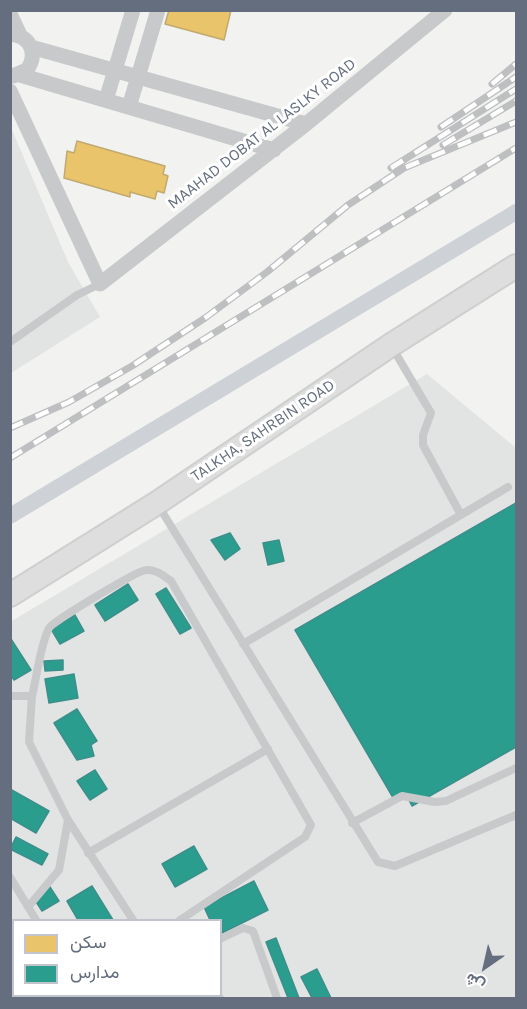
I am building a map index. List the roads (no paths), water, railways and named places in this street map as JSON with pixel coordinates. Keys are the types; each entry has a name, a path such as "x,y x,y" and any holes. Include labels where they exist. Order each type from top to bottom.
{"main road":[{"name":"TALKHA, SAHRBIN ROAD","path":"11,598 391,345 516,266"}],"street":[{"path":"106,100 133,10"},
{"path":"129,107 158,10"},
{"name":"MAAHAD DOBAT AL LASLKY ROAD","path":"100,284 274,150 445,10"},
{"path":"10,14 15,35 32,47 306,124"},
{"path":"15,75 31,63 32,47"},
{"path":"15,75 274,150"},
{"path":"10,91 100,284"}],"lane":[{"path":"10,342 77,295 100,284"},
{"path":"391,345 431,413 423,435 423,445 461,515"},
{"path":"243,644 508,487"},
{"path":"157,502 166,521 373,858 383,865 395,866 516,815"},
{"path":"132,919 68,820 29,742 32,696 49,626 132,574 150,569 171,581 310,819 310,829 305,837 183,919"},
{"path":"10,696 32,696"},
{"path":"88,853 268,749"},
{"path":"352,823 402,796 435,802 446,801 516,768"},
{"path":"28,907 59,870 68,820"},
{"path":"10,877 35,919"},
{"path":"222,938 243,928 253,931 277,999"}],"waterway":[{"path":"10,516 516,212"}],"railway":[{"path":"492,84 516,64"},
{"path":"441,127 516,77"},
{"path":"391,168 516,89"},
{"path":"443,145 516,101"},
{"path":"10,428 69,402 132,366 205,318 267,272 348,205 404,168 516,122"},
{"path":"10,458 516,148"}]}
